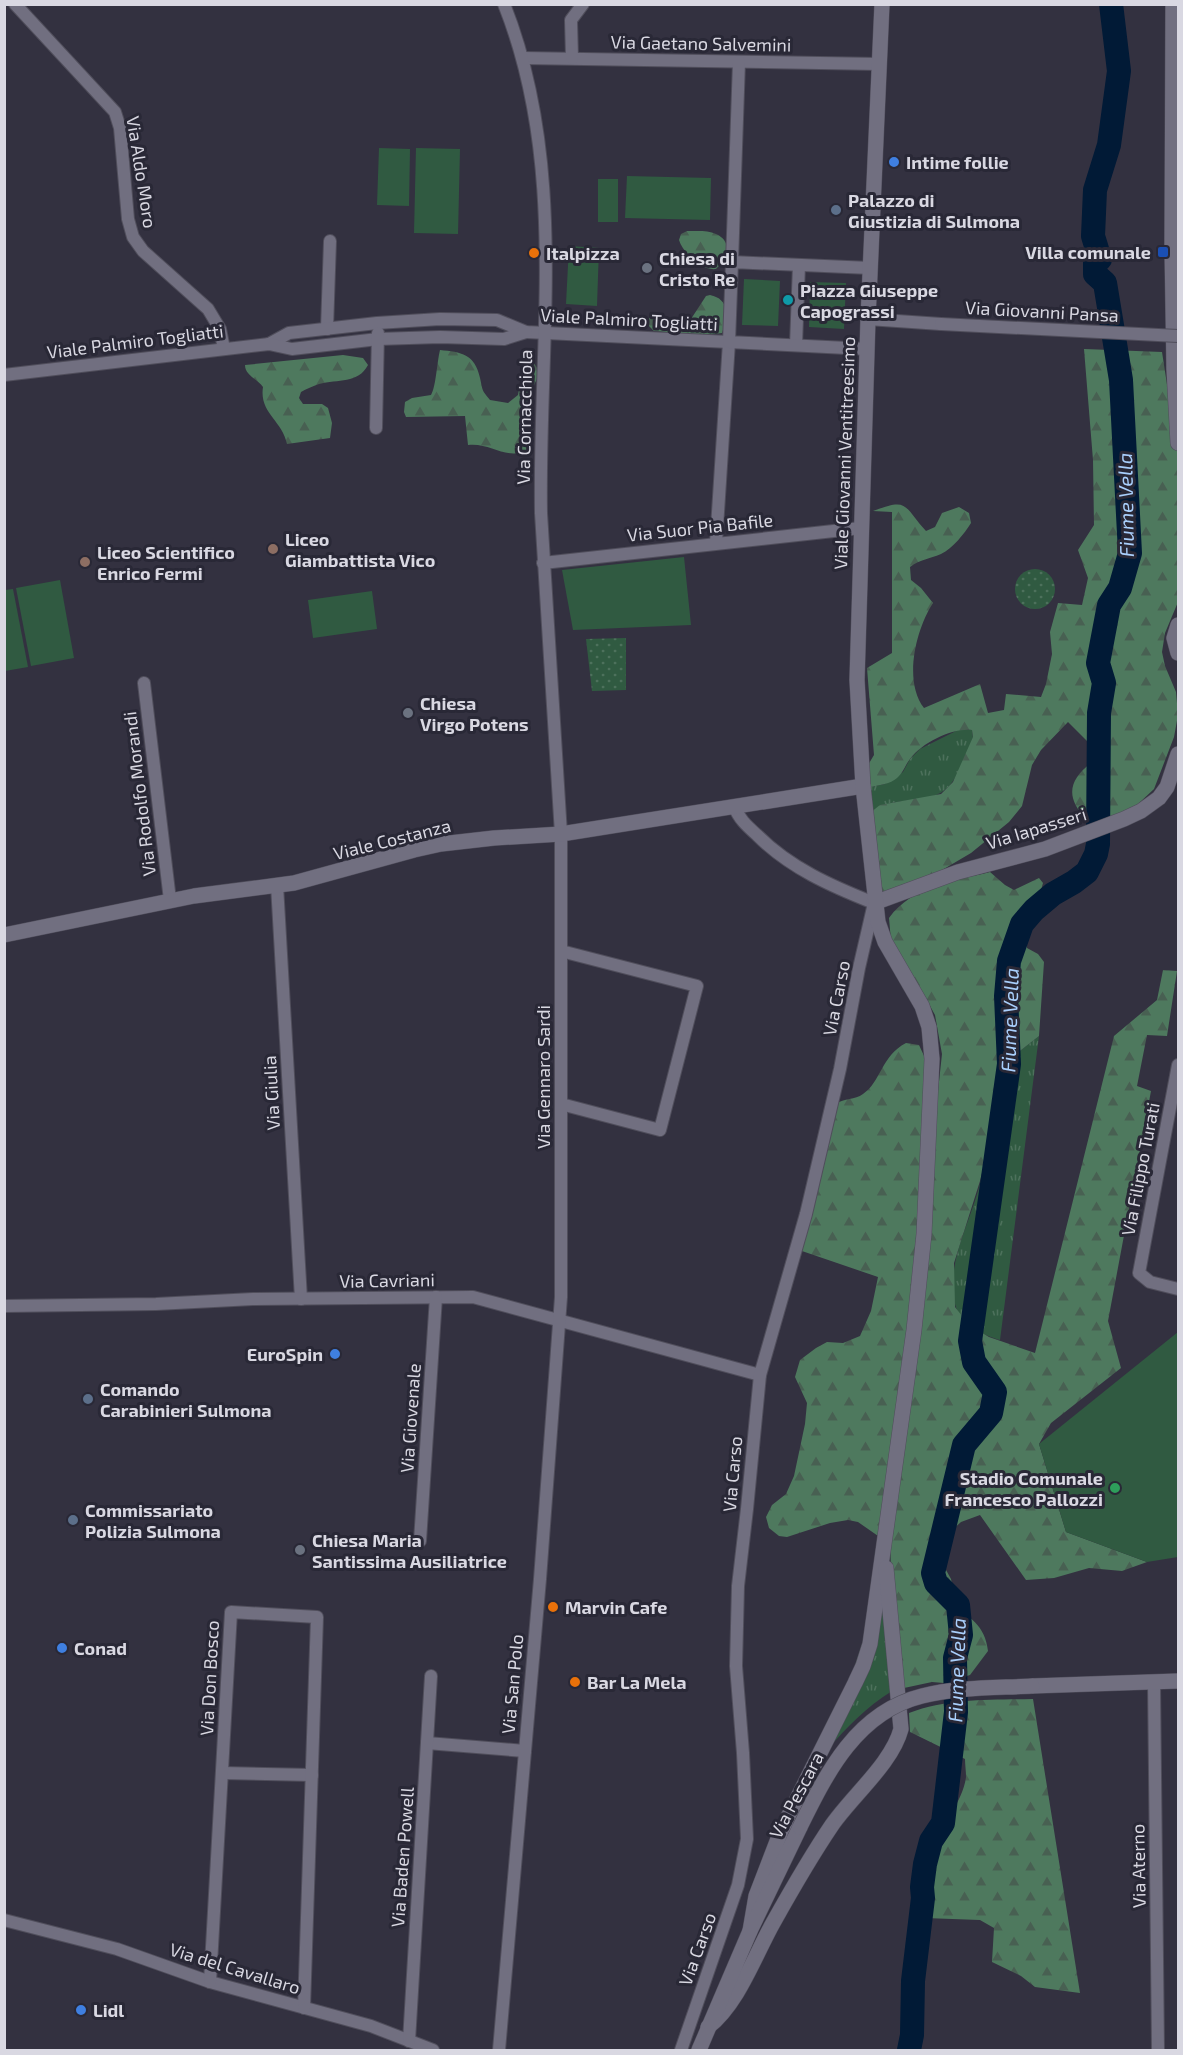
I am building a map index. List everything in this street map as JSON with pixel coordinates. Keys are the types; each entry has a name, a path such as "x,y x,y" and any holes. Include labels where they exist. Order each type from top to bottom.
{"street":[{"name":"Via Aldo Moro","path":"15,4 115,112 120,128 128,219 133,237 143,251 208,309 220,329 224,349"},
{"name":"Via Cornacchiola","path":"504,4 523,58 535,114 543,177 546,228 540,460 543,563 561,834"},
{"path":"572,58 571,20 583,4"},
{"name":"Viale Giovanni Ventitreesimo","path":"882,4 868,319 856,680 874,903 885,942 922,1006 929,1027 932,1059 924,1234 916,1319 884,1545"},
{"path":"1173,4 1174,369 1179,443"},
{"name":"Via Gaetano Salvemini","path":"523,58 879,64"},
{"path":"716,543 729,342 739,62"},
{"path":"327,328 330,241"},
{"path":"732,262 870,268"},
{"path":"796,345 799,265"},
{"name":"Viale Palmiro Togliatti","path":"269,344 290,333 377,323 440,319 497,320 526,332 729,342"},
{"name":"Via Giovanni Pansa","path":"868,319 1179,336"},
{"path":"376,428 377,323"},
{"name":"Viale Palmiro Togliatti","path":"4,375 269,344 292,349 378,339 440,337 504,339 526,332"},
{"path":"729,342 867,349"},
{"name":"Via Suor Pia Bafile","path":"543,563 861,528"},
{"path":"1179,625 1174,638 1179,653"},
{"name":"Via Rodolfo Morandi","path":"144,683 170,900"},
{"name":"Via Iapasseri","path":"874,903 958,872 1045,849 1142,811 1159,798 1167,787 1179,754"},
{"name":"Viale Costanza","path":"4,935 218,891 277,885 319,877 414,849 441,844 561,834 863,786"},
{"path":"734,806 741,819 761,840 798,868 838,889 874,903"},
{"name":"Via Gennaro Sardi","path":"559,1320 561,834"},
{"name":"Via Giulia","path":"277,885 301,1299"},
{"name":"Via Carso","path":"681,2050 725,1929 738,1885 747,1839 744,1753 736,1666 738,1586 760,1375 809,1203 840,1069 874,903"},
{"path":"561,951 697,987 660,1130 561,1104"},
{"name":"Via Filippo Turati","path":"1179,1065 1139,1274 1144,1279 1179,1288"},
{"name":"Via Giovenale","path":"420,1541 436,1297"},
{"name":"Via Cavriani","path":"4,1306 473,1297 760,1375"},
{"name":"Via San Polo","path":"499,2050 559,1320"},
{"path":"750,1931 756,1896 781,1832 863,1666 870,1644 884,1545"},
{"path":"708,2027 722,2015 736,1994 802,1872 833,1824 896,1746 901,1729 884,1545"},
{"name":"Via Don Bosco","path":"210,1982 231,1612 317,1617 304,2008"},
{"name":"Via Baden Powell","path":"409,2041 431,1676"},
{"name":"Via Pescara","path":"699,2050 750,1931 829,1771 845,1748 863,1729 890,1708 933,1693 1032,1686 1179,1681"},
{"name":"Via Aterno","path":"1154,1682 1158,2050"},
{"path":"427,1743 525,1751"},
{"path":"223,1773 312,1775"},
{"name":"Via del Cavallaro","path":"4,1920 117,1949 210,1982 371,2026 433,2050"},
{"name":"Via del Cavallaro","path":"4,1930 25,1927"}],"green space":[{"path":"379,148 410,149 409,206 377,205"},
{"path":"416,148 460,149 458,234 414,233"},
{"path":"627,176 711,178 710,220 625,218"},
{"path":"598,179 618,179 618,222 598,222"},
{"path":"687,231 702,231 722,237 727,246 725,256 716,269 699,264 684,250 679,240 681,234"},
{"path":"569,246 599,248 597,306 566,304"},
{"path":"744,279 780,281 778,326 742,325"},
{"path":"810,282 846,283 844,329 809,327"},
{"path":"710,295 721,300 726,310 722,333 707,335 654,331 648,325 651,316 681,322 691,319 706,296"},
{"path":"1084,349 1162,352 1178,456 1178,602 1165,633 1162,652 1176,692 1178,715 1174,737 1154,789 1138,804 1113,817 1086,819 1075,803 1072,789 1078,776 1091,763 1090,744 1068,722 1041,750 1032,765 1022,806 1009,822 971,853 920,883 876,895 871,812 880,805 941,794 953,782 973,737 972,730 964,730 938,737 922,747 908,761 897,778 871,787 868,765 874,755 867,668 892,653 892,512 873,511 893,505 904,506 926,531 935,527 942,513 959,507 969,513 971,523 954,544 941,554 910,567 911,580 933,603 921,627 914,655 914,684 924,708 980,684 988,713 1004,710 1006,694 1041,697 1052,654 1050,632 1058,603 1082,605 1088,578 1078,550 1094,525 1093,460"},
{"path":"440,350 461,353 471,359 478,370 483,390 490,400 508,403 518,395 522,372 527,361 532,360 537,368 537,379 528,396 533,433 531,448 523,452 507,453 485,446 468,445 465,416 406,417 405,402 412,398 431,395"},
{"path":"343,355 363,358 368,365 364,371 353,378 317,385 301,392 299,398 303,404 322,404 328,408 332,423 330,438 287,444 281,429 264,404 263,387 249,374 245,365"},
{"path":"684,557 691,625 573,630 562,570"},
{"path":"1035,569 1049,575 1055,589 1049,603 1035,609 1021,603 1015,589 1021,575"},
{"path":"60,580 74,658 31,666 16,588"},
{"path":"13,589 28,667 5,671 5,590"},
{"path":"372,591 377,629 313,638 308,600"},
{"path":"626,638 626,690 592,691 586,639"},
{"path":"960,729 972,730 973,738 959,771 945,790 925,798 891,803 871,812 871,787 885,784 903,772 910,759 920,749"},
{"path":"990,872 1014,890 1039,878 1043,883 1041,890 1024,910 1027,948 1038,954 1044,962 1039,1036 1002,1065 999,1071 990,1141 954,1263 955,1307 969,1325 989,1337 1035,1353 1114,1036 1157,1000 1163,970 1177,971 1167,1036 1147,1035 1137,1086 1151,1091 1108,1321 1121,1368 1051,1423 1039,1444 1066,1532 1147,1562 1122,1571 1089,1568 1054,1578 1026,1580 980,1515 961,1522 952,1530 943,1554 953,1590 949,1603 970,1617 980,1628 984,1634 988,1651 970,1675 944,1683 932,1682 904,1688 891,1572 890,1537 942,1054 935,1015 891,941 889,918 909,899 935,886"},
{"path":"1039,1036 1000,1340 973,1328 958,1311 953,1288 956,1257 981,1180 999,1071 1002,1065"},
{"path":"906,1043 919,1045 925,1058 919,1246 881,1538 858,1522 848,1520 830,1523 787,1537 779,1536 769,1528 766,1517 772,1505 786,1494 794,1476 807,1403 795,1377 800,1360 827,1342 843,1343 860,1336 871,1311 878,1277 799,1250 836,1104 860,1096 869,1089 891,1055"},
{"name":"Stadio Comunale Francesco Pallozzi","path":"1178,1332 1178,1557 1147,1562 1066,1532 1039,1444"},
{"path":"882,1583 892,1691 857,1718 827,1750"},
{"path":"1033,1699 1080,1993 1035,1987 1021,1976 992,1962 994,1928 980,1920 925,1918 933,1854 939,1836 964,1786 965,1759 910,1732 909,1713 955,1702"}],"waterway":[{"name":"Fiume Vella","path":"909,2050 912,2035 913,1981 923,1898 922,1887 931,1841 943,1823 956,1712 955,1658 961,1635 958,1605 936,1583 933,1573 964,1445 991,1413 995,1392 974,1362 970,1341 1009,1064 1006,996 1009,961 1022,924 1053,894 1087,872 1096,854 1099,713 1104,683 1098,663 1109,605 1120,588 1130,553 1121,380 1105,283 1095,274 1095,264 1100,259 1093,236 1095,190 1109,145 1119,71 1111,4"}],"place":[{"name":"Intime follie","path":"894,162"},
{"name":"Palazzo di Giustizia di Sulmona","path":"836,210"},
{"name":"Villa comunale","path":"1163,252"},
{"name":"Italpizza","path":"534,253"},
{"name":"Chiesa di Cristo Re","path":"647,268"},
{"name":"Piazza Giuseppe Capograssi","path":"788,300"},
{"name":"Liceo Giambattista Vico","path":"273,549"},
{"name":"Liceo Scientifico Enrico Fermi","path":"85,562"},
{"name":"Chiesa Virgo Potens","path":"408,713"},
{"name":"EuroSpin","path":"335,1354"},
{"name":"Comando Carabinieri Sulmona","path":"88,1399"},
{"name":"Stadio Comunale Francesco Pallozzi","path":"1115,1488"},
{"name":"Commissariato Polizia Sulmona","path":"73,1520"},
{"name":"Chiesa Maria Santissima Ausiliatrice","path":"300,1550"},
{"name":"Marvin Cafe","path":"553,1607"},
{"name":"Conad","path":"62,1648"},
{"name":"Bar La Mela","path":"575,1682"},
{"name":"Lidl","path":"81,2010"}]}
